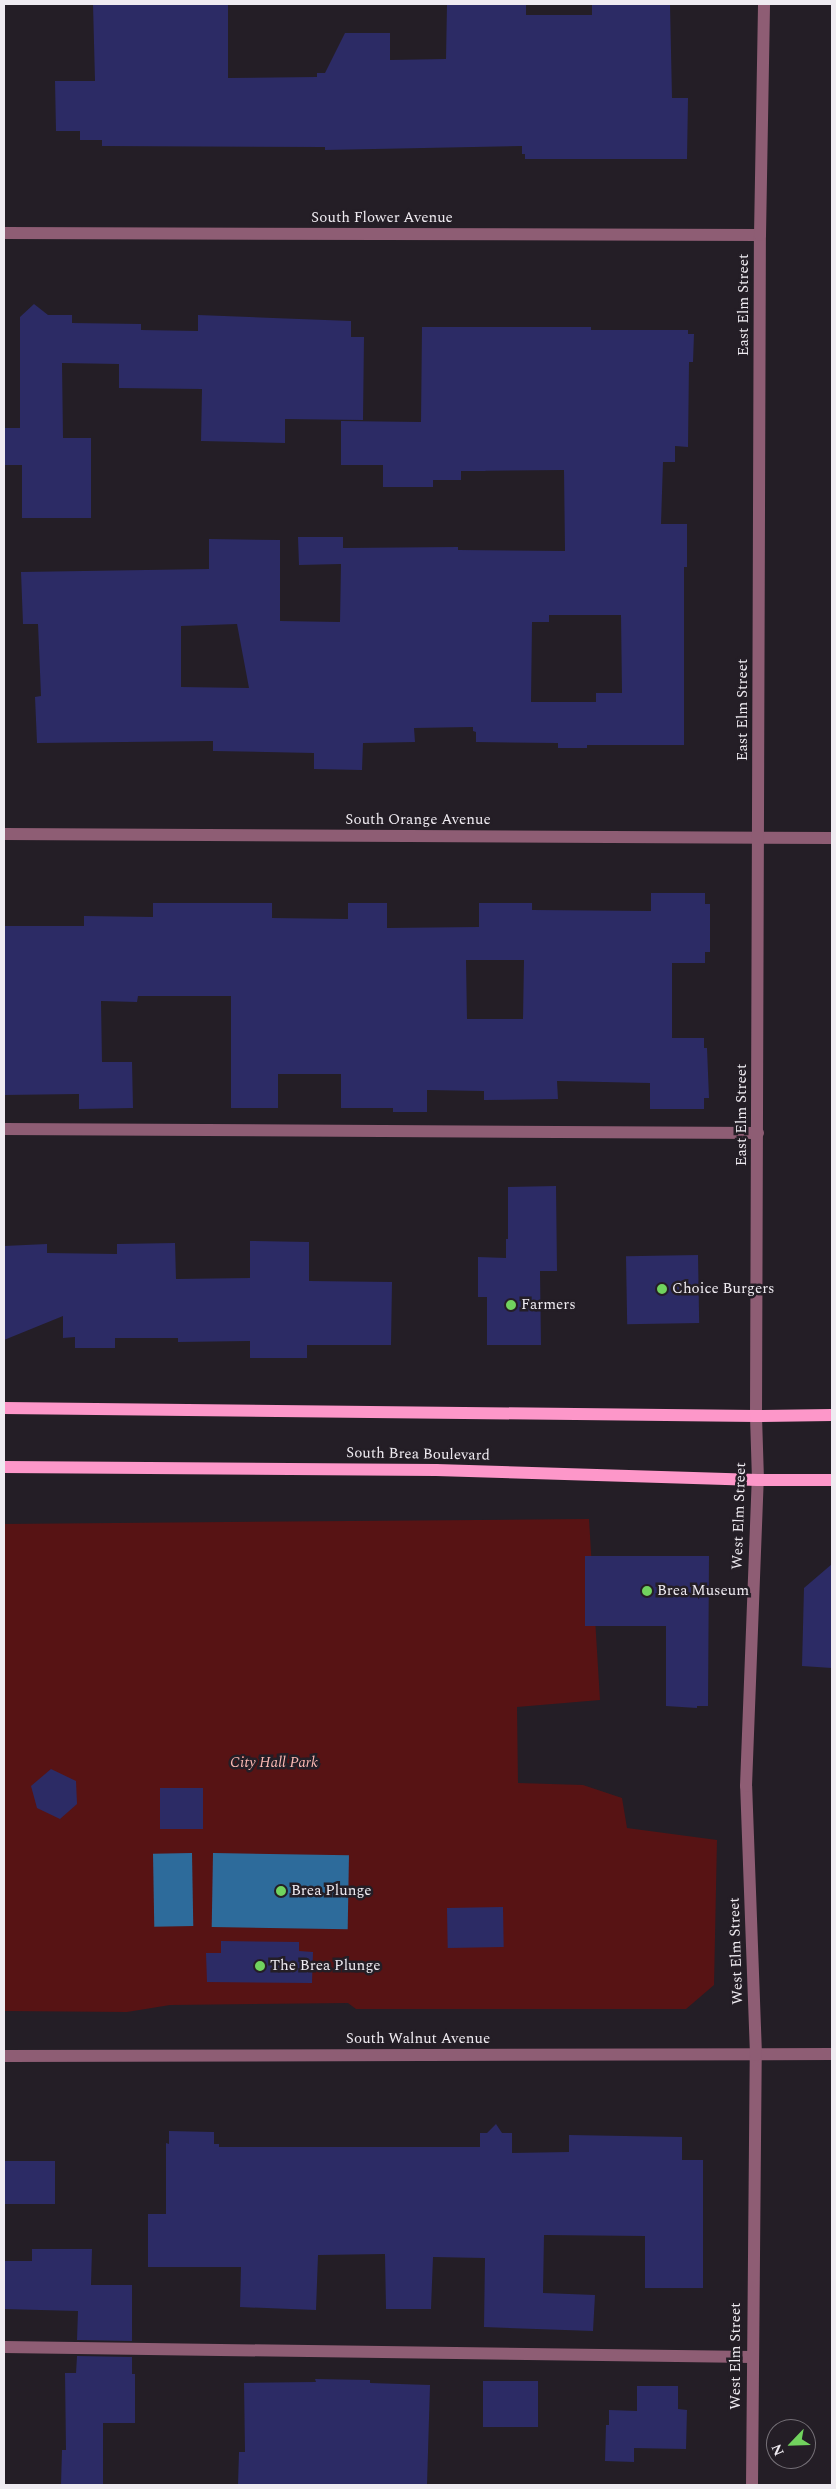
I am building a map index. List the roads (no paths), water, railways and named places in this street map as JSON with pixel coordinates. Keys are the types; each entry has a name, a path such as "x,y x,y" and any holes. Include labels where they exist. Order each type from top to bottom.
{"main road":[{"path":"4,1408 756,1416 832,1415"},
{"name":"South Brea Boulevard","path":"4,1467 436,1470 758,1480 832,1480"}],"street":[{"name":"East Elm Street","path":"756,1416 760,235 764,4"},
{"name":"South Flower Avenue","path":"4,233 760,235"},
{"name":"South Orange Avenue","path":"4,834 832,838"},
{"path":"4,1129 758,1133"},
{"name":"West Elm Street","path":"752,2485 756,2056 746,1786 758,1480 756,1416"},
{"name":"South Walnut Avenue","path":"4,2056 756,2056 832,2054"},
{"path":"4,2347 752,2357"}],"water":[{"path":"192,1853 193,1926 154,1927 153,1854"},
{"name":"Brea Plunge","path":"213,1853 349,1855 348,1929 212,1927"}],"place":[{"name":"Choice Burgers","path":"662,1289"},
{"name":"Farmers","path":"511,1305"},
{"name":"Brea Museum","path":"647,1591"},
{"name":"Brea Plunge","path":"281,1891"},
{"name":"The Brea Plunge","path":"260,1966"}],"park label":[{"name":"City Hall Park","path":"274,1763"}]}
